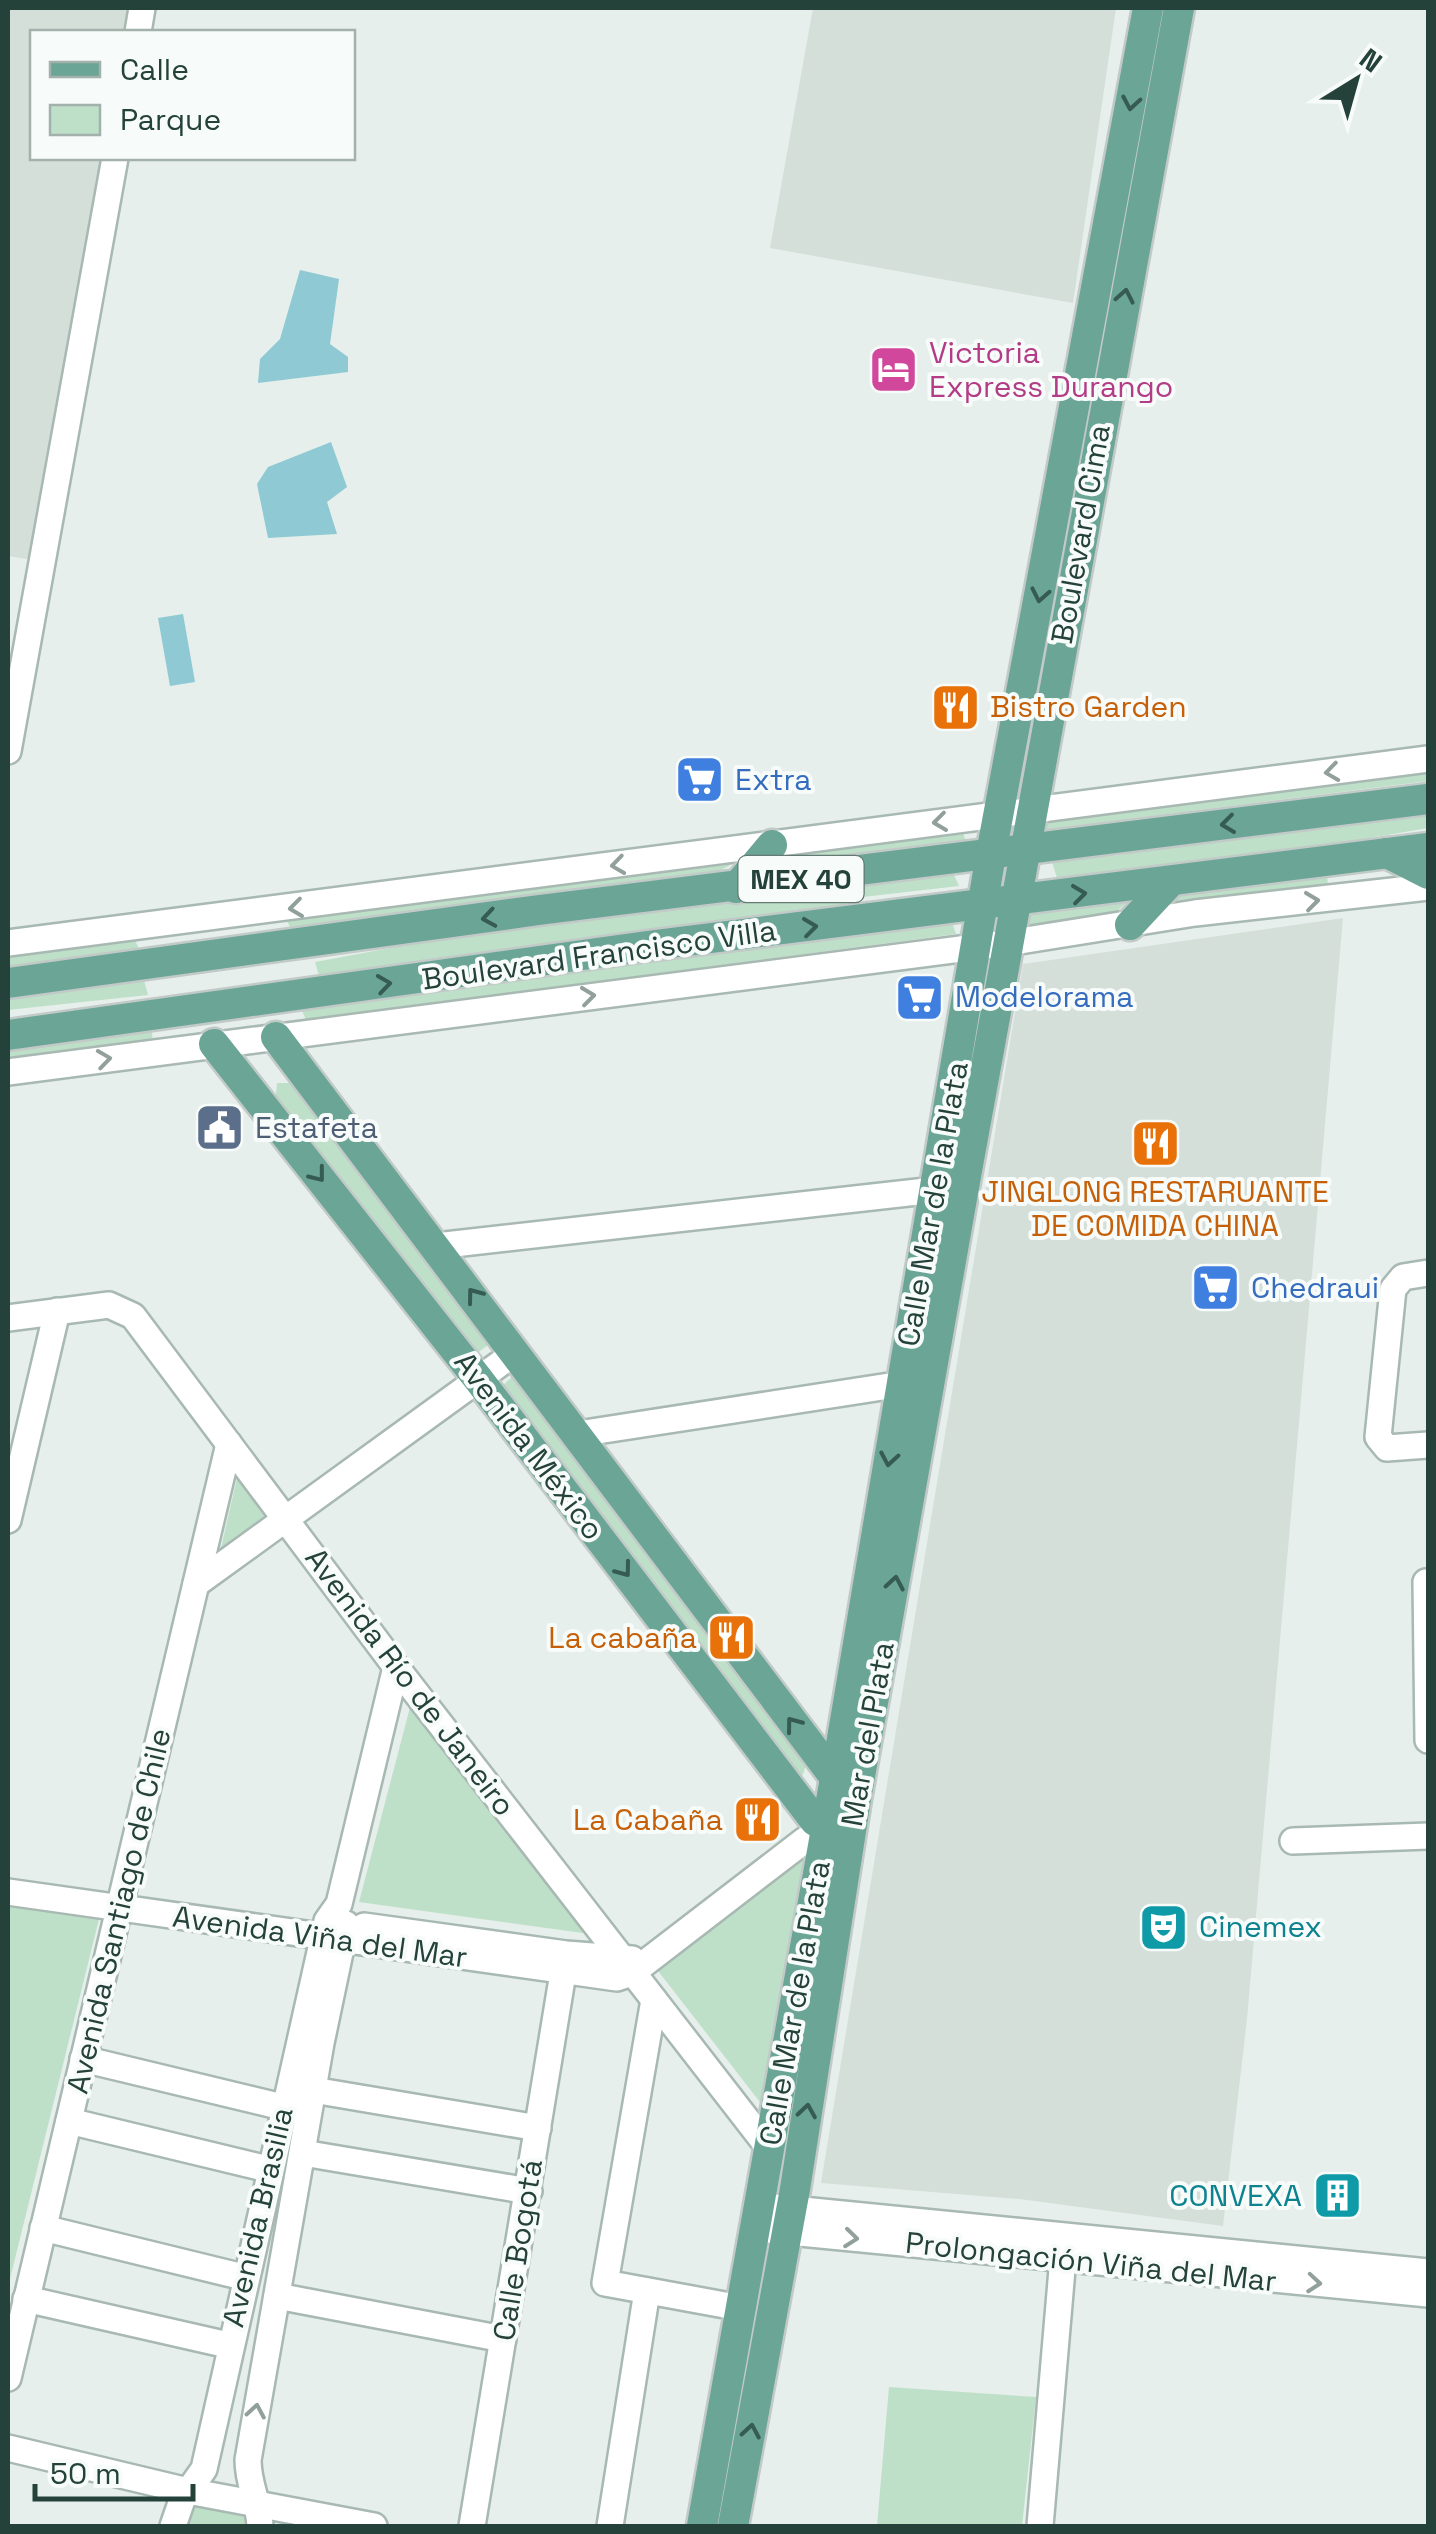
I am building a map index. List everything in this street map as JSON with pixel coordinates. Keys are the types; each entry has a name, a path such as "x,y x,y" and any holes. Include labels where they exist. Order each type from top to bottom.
{"main road":[{"name":"Boulevard Cima","path":"992,944 982,906 1148,8"},
{"name":"Boulevard Cima","path":"992,944 1015,902 1179,8"},
{"name":"Boulevard Francisco Villa","path":"8,983 1428,799"},
{"path":"736,888 772,845"},
{"name":"Boulevard Francisco Villa","path":"8,1035 646,946 1428,848"},
{"path":"1386,854 1428,874"},
{"path":"1130,925 1170,882"},
{"name":"Mar del Plata","path":"733,2526 789,2220 845,1789 992,944"},
{"name":"Avenida México","path":"276,1037 845,1789"},
{"name":"Avenida México","path":"214,1044 838,1836"},
{"name":"Calle Mar de la Plata","path":"845,1789 902,1384 950,1189"},
{"name":"Calle Mar de la Plata","path":"702,2526 769,2148 838,1836"}],"street":[{"path":"8,751 115,160"},
{"path":"8,943 1428,759"},
{"name":"Boulevard Francisco Villa","path":"8,1072 1428,887"},
{"path":"436,1246 950,1189"},
{"path":"1428,1273 1398,1280 1393,1289 1378,1437 1383,1445 1428,1445"},
{"name":"Avenida Río de Janeiro","path":"8,1318 109,1305 133,1316 396,1667 634,1964 654,2000 769,2148"},
{"path":"8,1520 57,1311"},
{"path":"196,1584 516,1352"},
{"path":"578,1434 902,1384"},
{"name":"Avenida Santiago de Chile","path":"8,2378 229,1444"},
{"path":"1426,1582 1428,1740"},
{"name":"Avenida Brasilia","path":"259,2516 250,2493 248,2460 303,2153 302,2104 336,1925 396,1667"},
{"path":"634,1964 806,1840 838,1836"},
{"path":"1293,1841 1428,1836"},
{"name":"Avenida Viña del Mar","path":"8,1874 121,1900"},
{"name":"Avenida Viña del Mar","path":"8,1892 121,1900 634,1964"},
{"name":"Avenida Viña del Mar","path":"336,1925 563,1972 617,1978 634,1964"},
{"name":"Calle Bogotá","path":"472,2526 563,1972"},
{"path":"654,2000 605,2283 741,2308"},
{"path":"83,2059 302,2104 538,2128"},
{"name":"Avenida Brasilia","path":"173,2526 188,2491 204,2468 268,2169 302,2104"},
{"path":"69,2121 268,2169"},
{"path":"303,2153 529,2191"},
{"name":"Prolongación Viña del Mar","path":"756,2216 1063,2248 1428,2294"},
{"path":"44,2228 244,2277"},
{"path":"1040,2526 1063,2248"},
{"name":"Prolongación Viña del Mar","path":"1063,2248 1428,2272"},
{"path":"610,2526 647,2291"},
{"path":"278,2296 504,2339"},
{"path":"26,2298 228,2345"},
{"path":"8,2448 188,2491 259,2516 374,2526"}],"shaded area":[{"path":"8,8 128,8 124,30 30,30 30,160 102,160 33,560 8,556"},
{"path":"813,8 1116,8 1073,303 770,248"},
{"path":"1343,918 1247,2019 1223,2226 1019,2199 821,2183 1023,964"}],"green space":[{"path":"1428,767 1428,781 1043,830 1044,818"},
{"path":"1428,801 1428,828 1300,850 1057,878 1052,862 1121,855 1176,838"},
{"path":"962,828 966,843 762,871 792,852"},
{"path":"746,856 711,876 290,927 285,917"},
{"path":"1327,871 1328,888 1153,910 1172,894"},
{"path":"953,873 959,886 863,897 827,910 321,982 315,962 486,930"},
{"path":"1132,899 1109,917 1022,929 1027,911"},
{"path":"951,919 956,934 306,1020 300,1006"},
{"path":"131,931 139,949 8,967 8,949"},
{"path":"142,973 148,995 8,1010 8,991"},
{"path":"151,1026 153,1041 8,1057 8,1043"},
{"path":"277,1083 298,1083 491,1343 476,1354 275,1104"},
{"path":"513,1376 807,1762 803,1774 795,1779 502,1386"},
{"path":"240,1465 280,1515 221,1548"},
{"path":"413,1696 590,1934 359,1902"},
{"path":"805,1856 763,2106 655,1967"},
{"path":"8,1904 99,1919 8,2287"},
{"path":"889,2387 1036,2397 1022,2526 877,2526"},
{"path":"190,2502 254,2518 252,2526 184,2526"}],"water":[{"path":"300,270 339,279 330,344 348,357 348,372 258,383 260,359 280,339"},
{"path":"331,442 347,487 327,502 337,534 268,538 257,484 268,467"},
{"path":"183,614 195,682 170,686 158,618"}],"place":[{"name":"Victoria Express Durango","path":"894,370"},
{"name":"Bistro Garden","path":"955,707"},
{"name":"Extra","path":"700,780"},
{"name":"Modelorama","path":"920,997"},
{"name":"Estafeta","path":"220,1128"},
{"name":"JINGLONG RESTARUANTE DE COMIDA CHINA","path":"1155,1143"},
{"name":"Chedraui","path":"1216,1288"},
{"name":"La cabaña","path":"732,1638"},
{"name":"La Cabaña","path":"758,1820"},
{"name":"Cinemex","path":"1164,1927"},
{"name":"CONVEXA","path":"1337,2196"}]}
